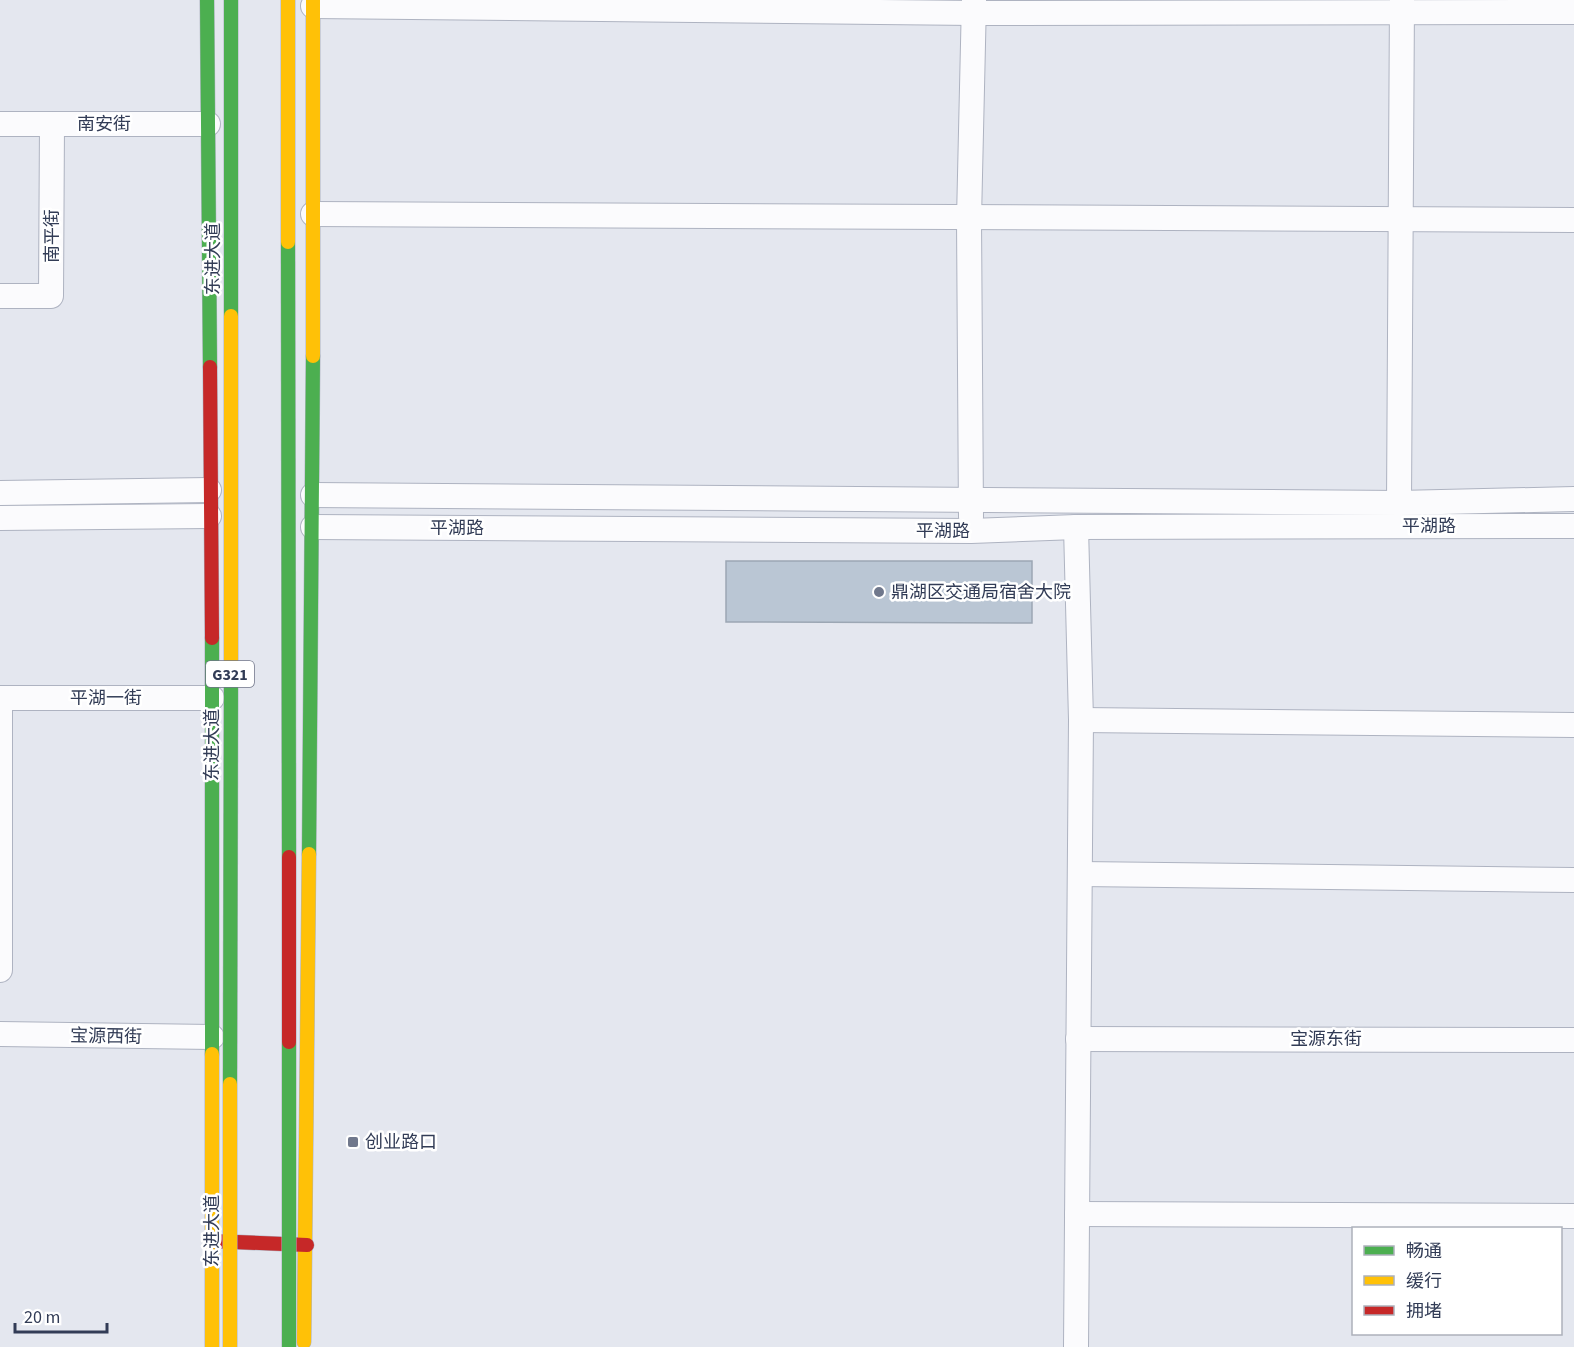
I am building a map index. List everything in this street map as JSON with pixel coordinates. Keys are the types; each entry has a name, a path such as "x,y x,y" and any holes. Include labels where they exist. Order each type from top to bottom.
{"main road":[{"path":"207,0 212,698 212,1347"},
{"name":"东进大道","path":"230,1347 231,0"},
{"path":"288,0 289,1347"},
{"path":"304,1347 307,1245 313,527 313,3"},
{"path":"211,1241 307,1245"}],"street":[{"path":"313,3 974,7 1402,6 1574,12"},
{"path":"1399,502 1402,6"},
{"path":"971,531 969,219 974,7"},
{"name":"南安街","path":"0,124 208,124"},
{"name":"南平街","path":"0,296 51,296 52,124"},
{"path":"313,214 969,219 1574,220"},
{"path":"0,493 209,490"},
{"path":"313,495 970,501 1399,502 1574,499"},
{"path":"0,518 209,516"},
{"name":"平湖路","path":"313,527 971,531 1076,527 1574,526"},
{"path":"1076,527 1081,720 1076,1347"},
{"path":"0,698 0,970"},
{"name":"平湖一街","path":"0,698 212,698"},
{"path":"1081,720 1574,725"},
{"path":"1080,874 1574,880"},
{"name":"宝源西街","path":"0,1034 212,1037"},
{"name":"宝源东街","path":"1078,1039 1574,1040"},
{"path":"1077,1214 1574,1216"}],"building":[{"name":"鼎湖区交通局宿舍大院","path":"726,561 1032,561 1032,623 726,622"}],"traffic: fast":[{"path":"207,0 210,367"},
{"path":"231,0 231,316"},
{"path":"288,242 289,857"},
{"path":"309,854 313,356"},
{"path":"212,638 212,1054"},
{"path":"230,1084 231,673"},
{"path":"289,1042 289,1347"}],"traffic: slow":[{"path":"288,0 288,242"},
{"path":"313,0 313,356"},
{"path":"231,316 231,673"},
{"path":"304,1342 309,854"},
{"path":"212,1054 212,1347"},
{"path":"230,1084 230,1347"}],"traffic: jam":[{"path":"210,367 212,638"},
{"path":"289,857 289,1042"},
{"path":"211,1241 307,1245"}],"place":[{"name":"鼎湖区交通局宿舍大院","path":"879,592"},
{"name":"创业路口","path":"353,1142"}]}
